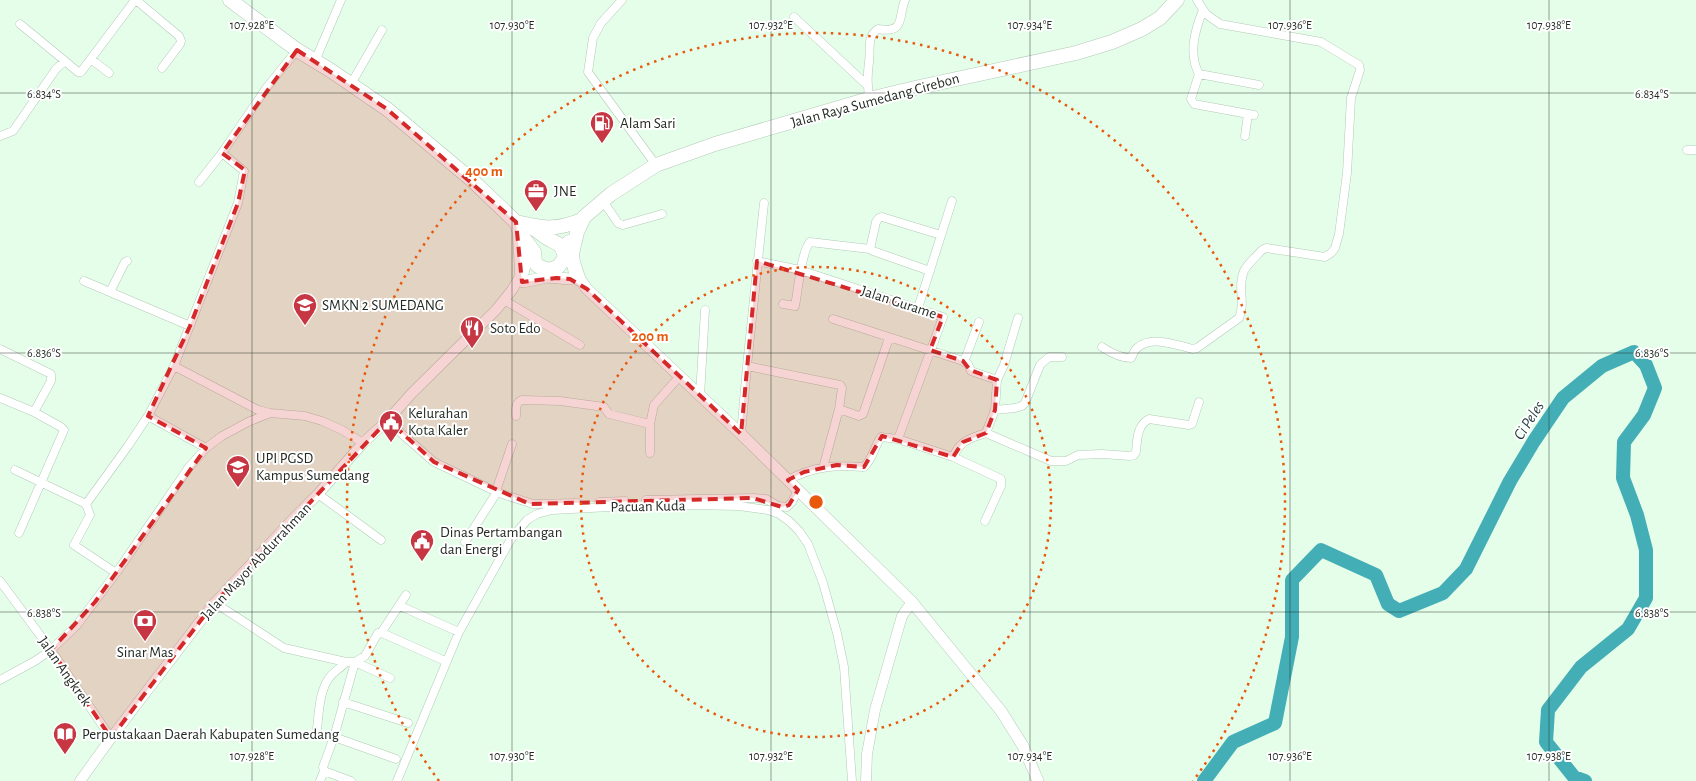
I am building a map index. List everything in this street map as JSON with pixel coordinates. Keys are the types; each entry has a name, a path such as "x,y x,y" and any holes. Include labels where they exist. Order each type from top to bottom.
{"highway":[{"path":"230,0 297,50 387,109 473,181 521,227 534,252 538,266 553,270 561,264 576,226"},
{"name":"Jalan Raya Sumedang Cirebon","path":"576,226 602,201 656,165 868,93 916,88 1076,53 1112,42 1142,29 1160,18 1177,0"},
{"path":"521,227 551,228 576,226"},
{"path":"534,252 541,242 576,226"},
{"path":"576,226 572,254 578,282"},
{"path":"521,227 554,240 561,245 564,254"},
{"path":"521,227 523,277"}],"main road":[{"name":"Jalan Mayor Abdurrahman","path":"80,781 215,603 318,494 363,443 388,420 412,393 504,300 523,277 534,252"},
{"path":"564,254 578,282 741,434 912,602 1001,711 1023,746 1038,781"},
{"path":"523,277 548,270 578,282"},
{"path":"523,277 547,277 578,282"},
{"path":"866,781 870,734 875,710 902,616 912,602"}],"street":[{"path":"20,24 79,73 135,0 181,39 180,44 162,68"},
{"path":"315,61 341,0"},
{"path":"621,0 601,23 593,38 588,72 656,165"},
{"path":"868,93 866,73 870,61 869,47 871,36 878,29 887,31 898,25 901,20 905,0"},
{"path":"1102,347 1111,354 1127,359 1131,358 1135,350 1146,342 1154,341 1193,349 1197,348 1239,318 1242,313 1241,296 1244,270 1262,250 1266,248 1325,257 1332,253 1337,241 1347,172 1351,98 1360,70 1359,65 1321,42 1220,24 1206,14 1197,0"},
{"path":"1204,10 1197,24 1193,45 1194,61 1200,74 1191,99 1194,104 1251,114 1245,136"},
{"path":"794,16 868,93"},
{"path":"351,84 382,30"},
{"path":"199,182 267,87 297,50"},
{"path":"91,59 109,73"},
{"path":"0,136 13,131 56,69 65,61"},
{"path":"1200,74 1259,85"},
{"path":"1687,150 1696,150"},
{"path":"86,504 148,416 174,366 238,203 244,178 242,168 222,152"},
{"path":"602,201 618,223 623,224 662,214"},
{"path":"918,308 952,201"},
{"path":"741,434 764,203"},
{"path":"870,249 876,222 882,217 941,235"},
{"path":"783,304 796,306 800,270 807,245 810,242 870,249 930,271"},
{"path":"110,292 127,261"},
{"name":"Jalan Gurame","path":"757,261 800,270 943,317 898,439"},
{"path":"84,281 190,326"},
{"path":"504,300 580,345"},
{"path":"700,396 705,310"},
{"path":"986,434 995,410 997,380 1004,365 1018,318"},
{"path":"833,319 964,362 968,364 971,371 997,380"},
{"path":"964,362 979,322"},
{"path":"838,409 859,416 863,414 889,338"},
{"path":"1,352 51,374 51,381 34,412"},
{"path":"995,410 1022,406 1025,403 1040,365 1049,357 1062,357"},
{"path":"174,366 258,410 304,416 322,421 342,430 363,443"},
{"path":"747,366 840,385 842,388 838,409 823,468"},
{"path":"650,453 650,424 654,405 679,377"},
{"path":"0,398 34,412 64,430 18,533"},
{"path":"516,416 517,402 522,400 560,401 604,407 609,414 650,424"},
{"path":"953,457 963,442 986,434 1052,461 1066,461 1078,455 1130,456 1136,452 1140,428 1144,421 1149,419 1192,424 1199,402"},
{"path":"0,680 51,650 77,625 116,573 189,467 206,448 222,436 270,413"},
{"path":"148,416 206,448"},
{"path":"388,420 434,462 496,491 533,504 753,498 768,500 782,507 789,505 798,490"},
{"path":"788,480 804,472 837,465 864,467 870,462 876,444 882,437 898,439 953,457 1001,479 1001,486 985,521"},
{"path":"465,542 496,491 512,444"},
{"path":"15,470 86,504 90,515 74,544 116,573"},
{"path":"318,494 381,540"},
{"name":"Pacuan Kuda","path":"397,781 459,632 511,539 527,520 537,514 552,510 582,507 688,505 754,507 779,514 799,531 808,544 823,583 844,667 852,781"},
{"name":"Jalan Angkrek","path":"0,581 51,650 111,738"},
{"path":"317,729 321,698 327,680 335,671 350,662 366,656 374,639 400,606 406,595"},
{"path":"215,603 284,648 350,662 390,678"},
{"path":"400,606 459,632"},
{"path":"380,633 446,661"},
{"path":"320,781 343,702 350,662"},
{"path":"343,702 408,722"},
{"path":"334,737 396,759"},
{"path":"324,772 351,781"}],"highlighted area":[{"path":"297,50 387,109 516,222 522,282 556,278 570,279 587,289 741,434 757,261 943,317 930,350 963,361 970,370 997,380 995,410 986,433 963,442 953,457 882,436 864,467 837,465 804,472 788,480 798,490 789,505 782,507 753,498 530,504 434,462 388,420 211,607 111,738 51,650 95,602 206,448 148,416 190,326 238,203 245,170 222,153"}],"waterway":[{"name":"Ci Peles","path":"1204,781 1233,742 1275,723 1292,637 1292,580 1321,550 1376,575 1388,604 1399,611 1443,593 1466,569 1510,481 1563,398 1602,366 1634,352 1646,365 1655,388 1644,415 1624,442 1623,478 1637,515 1646,550 1646,598 1628,629 1581,667 1548,710 1546,742 1574,777 1585,781"}],"place":[{"name":"Alam Sari","path":"602,144"},
{"name":"JNE","path":"536,212"},
{"name":"SMKN 2 SUMEDANG","path":"305,326"},
{"name":"Soto Edo","path":"472,349"},
{"name":"Kelurahan Kota Kaler","path":"391,443"},
{"name":"UPI PGSD Kampus Sumedang","path":"238,488"},
{"name":"Dinas Pertambangan dan Energi","path":"422,562"},
{"name":"Sinar Mas","path":"145,642"},
{"name":"Perpustakaan Daerah Kabupaten Sumedang","path":"65,755"}]}
